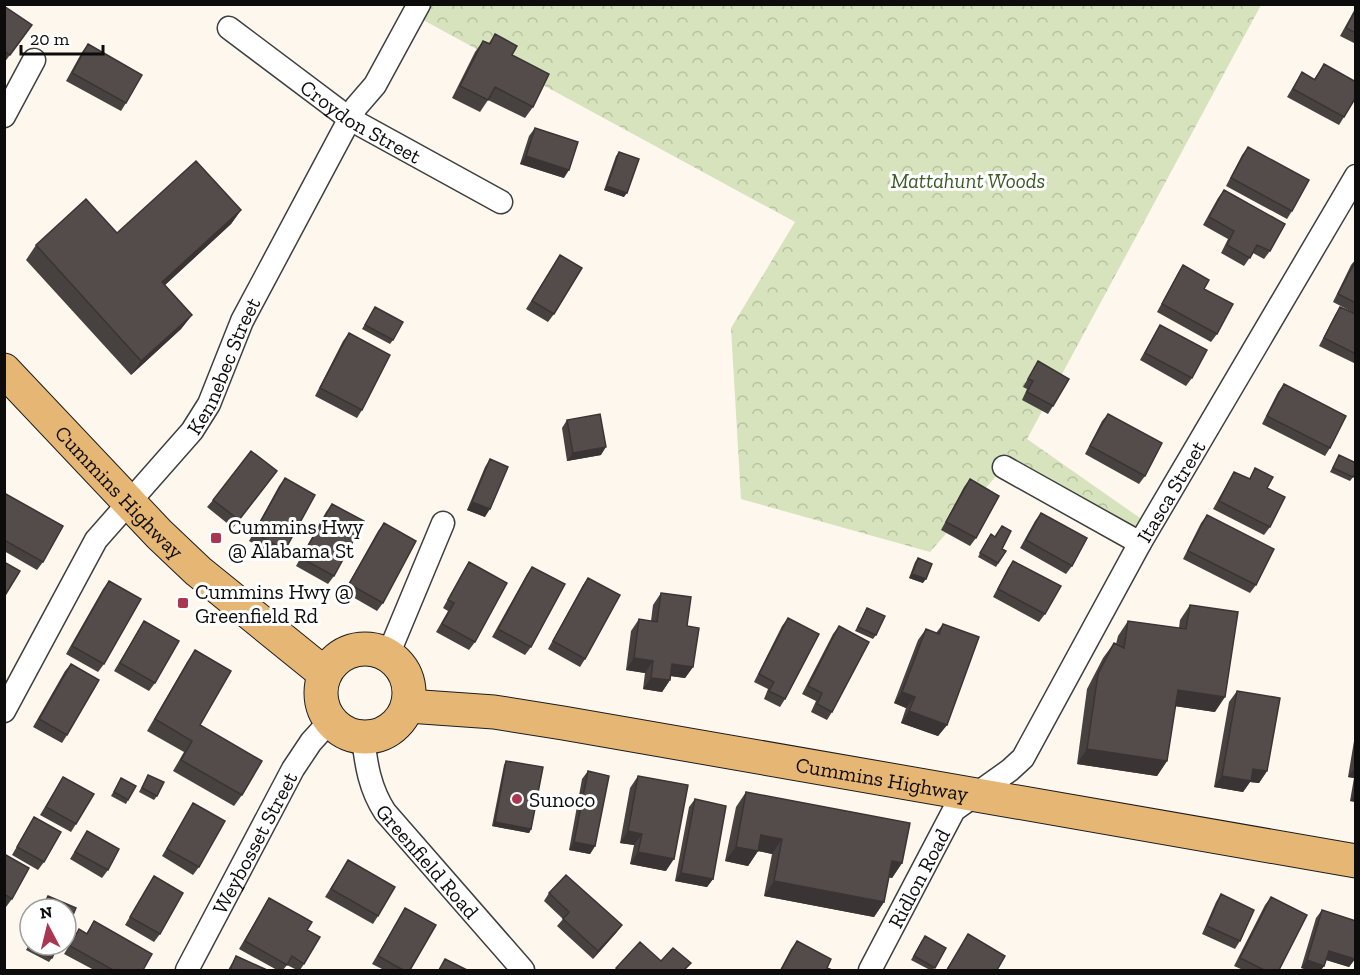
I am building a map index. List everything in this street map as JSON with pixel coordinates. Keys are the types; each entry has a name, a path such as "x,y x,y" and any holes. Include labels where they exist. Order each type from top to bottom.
{"main road":[{"name":"Cummins Highway","path":"4,370 129,503 198,571 325,674"},
{"path":"360,649 374,650 388,655 407,677 410,692 408,706 401,719 391,729 378,736 349,735 336,727 327,716 322,703 321,688 325,674 334,662 345,654 360,649"},
{"name":"Cummins Highway","path":"408,706 494,712 1356,861"}],"street":[{"name":"Kennebec Street","path":"4,711 96,540 192,432 209,404 247,312 356,107 375,85 419,4"},
{"name":"Croydon Street","path":"229,28 350,119 501,202"},
{"path":"4,116 34,60"},
{"name":"Itasca Street","path":"974,795 1023,758 1140,543 1356,176"},
{"path":"1004,467 1140,543"},
{"path":"388,655 443,523"},
{"name":"Weybosset Street","path":"187,970 293,769 323,726 331,720"},
{"name":"Greenfield Road","path":"363,737 370,782 385,812 523,970"},
{"name":"Ridlon Road","path":"870,970 954,810 974,795"}],"green space":[{"name":"Mattahunt Woods","path":"420,4 1261,5 1027,439 1150,525 1140,543 1004,467 930,552 741,499 731,328 795,222 414,15"}],"building":[{"path":"4,6 32,25 10,55 4,51"},
{"path":"1356,9 1356,33 1346,28"},
{"path":"495,34 517,46 512,55 549,74 533,107 495,87 488,100 460,86 483,41 490,44"},
{"path":"88,44 142,75 126,103 72,73"},
{"path":"1324,64 1356,82 1356,97 1344,117 1293,89 1302,72 1315,80"},
{"path":"535,128 578,142 569,170 526,156"},
{"path":"1248,147 1309,180 1292,211 1231,178"},
{"path":"619,152 639,159 627,193 607,186"},
{"path":"196,161 241,210 162,282 192,315 141,361 36,245 86,199 117,233"},
{"path":"1224,190 1285,224 1270,251 1257,245 1250,258 1227,245 1234,231 1209,217"},
{"path":"560,255 582,268 554,314 532,301"},
{"path":"1356,260 1356,303 1338,294"},
{"path":"1183,265 1209,280 1204,289 1233,304 1217,334 1162,304"},
{"path":"375,307 403,322 393,340 365,325"},
{"path":"1340,307 1356,314 1356,354 1324,338"},
{"path":"1160,325 1207,350 1192,378 1145,353"},
{"path":"349,333 390,355 362,410 320,388"},
{"path":"1038,361 1069,379 1053,406 1027,392 1033,381 1028,379"},
{"path":"1284,384 1346,416 1330,448 1267,416"},
{"path":"600,414 606,447 573,453 567,420"},
{"path":"1108,414 1162,443 1145,476 1090,446"},
{"path":"251,451 277,471 239,520 213,500"},
{"path":"1339,455 1356,463 1356,472 1353,477 1333,468"},
{"path":"490,459 508,467 490,509 472,502"},
{"path":"1255,468 1273,477 1267,488 1285,497 1270,527 1219,501 1234,472 1250,479"},
{"path":"285,478 315,495 285,550 254,533"},
{"path":"970,479 999,496 976,538 946,522"},
{"path":"4,493 63,526 43,562 4,540"},
{"path":"332,504 364,521 334,576 301,558"},
{"path":"1041,513 1087,538 1072,566 1026,540"},
{"path":"1207,515 1274,549 1256,585 1188,551"},
{"path":"384,523 416,541 383,603 349,584"},
{"path":"1002,526 1011,531 1002,549 1006,551 998,563 980,553 991,534 995,537"},
{"path":"918,558 932,564 926,579 912,574"},
{"path":"1013,561 1061,586 1045,614 998,589"},
{"path":"4,562 20,571 4,597"},
{"path":"469,562 507,583 475,642 442,624 454,603 448,600"},
{"path":"532,567 565,584 531,647 498,629"},
{"path":"588,578 620,595 585,659 553,641"},
{"path":"109,581 141,599 104,664 72,646"},
{"path":"661,593 691,597 687,626 699,628 693,667 672,664 670,680 651,678 653,661 634,658 639,619 657,622"},
{"path":"1190,605 1238,612 1225,697 1178,690 1167,761 1087,749 1098,674 1114,643 1124,648 1128,621 1186,629"},
{"path":"867,608 885,616 876,635 858,627"},
{"path":"788,618 819,634 785,699 769,691 774,682 759,674"},
{"path":"144,621 179,641 155,683 120,663"},
{"path":"943,624 979,637 947,725 909,711 915,697 902,692 926,629 939,634"},
{"path":"839,626 869,642 832,712 817,704 822,693 808,686"},
{"path":"195,650 231,671 200,725 262,761 242,795 181,760 192,741 155,719"},
{"path":"71,664 99,680 67,735 39,719"},
{"path":"1237,691 1280,698 1267,771 1253,769 1251,781 1222,776"},
{"path":"506,761 543,767 531,829 495,822"},
{"path":"588,771 609,776 595,846 574,842"},
{"path":"148,775 164,782 157,796 142,788"},
{"path":"638,776 688,785 674,859 638,852 642,834 628,831"},
{"path":"63,777 94,794 76,824 46,807"},
{"path":"121,778 136,786 128,800 114,792"},
{"path":"746,792 910,823 902,863 892,861 884,902 774,881 782,839 761,835 758,851 736,847"},
{"path":"695,799 726,806 713,879 681,873"},
{"path":"193,803 225,821 199,867 167,849"},
{"path":"34,817 61,832 44,862 17,847"},
{"path":"87,831 119,849 108,870 75,852"},
{"path":"4,854 29,868 12,899 4,894"},
{"path":"348,860 395,887 378,916 331,889"},
{"path":"566,875 622,925 598,951 563,919 569,912 549,893"},
{"path":"154,876 183,893 160,934 130,917"},
{"path":"1221,894 1254,910 1240,941 1207,926"},
{"path":"1271,897 1307,915 1279,970 1264,970 1240,958"},
{"path":"269,898 312,922 307,930 320,937 304,964 292,956 287,965 245,941"},
{"path":"405,908 436,925 410,970 403,970 378,956"},
{"path":"1322,910 1356,921 1355,959 1329,951 1324,966 1307,960"},
{"path":"94,921 152,954 143,970 113,970 78,950 79,929 87,934"},
{"path":"968,934 1005,956 997,970 947,970"},
{"path":"925,936 946,948 935,968 914,956"},
{"path":"797,941 831,959 827,968 832,970 781,970"},
{"path":"640,942 661,961 673,948 691,963 684,970 619,970 616,968"},
{"path":"236,956 267,970 230,970"},
{"path":"445,959 467,970 439,970"}],"place":[{"name":"Cummins Hwy @ Alabama St","path":"216,538"},
{"name":"Cummins Hwy @ Greenfield Rd","path":"183,603"},
{"name":"Sunoco","path":"517,799"}]}
